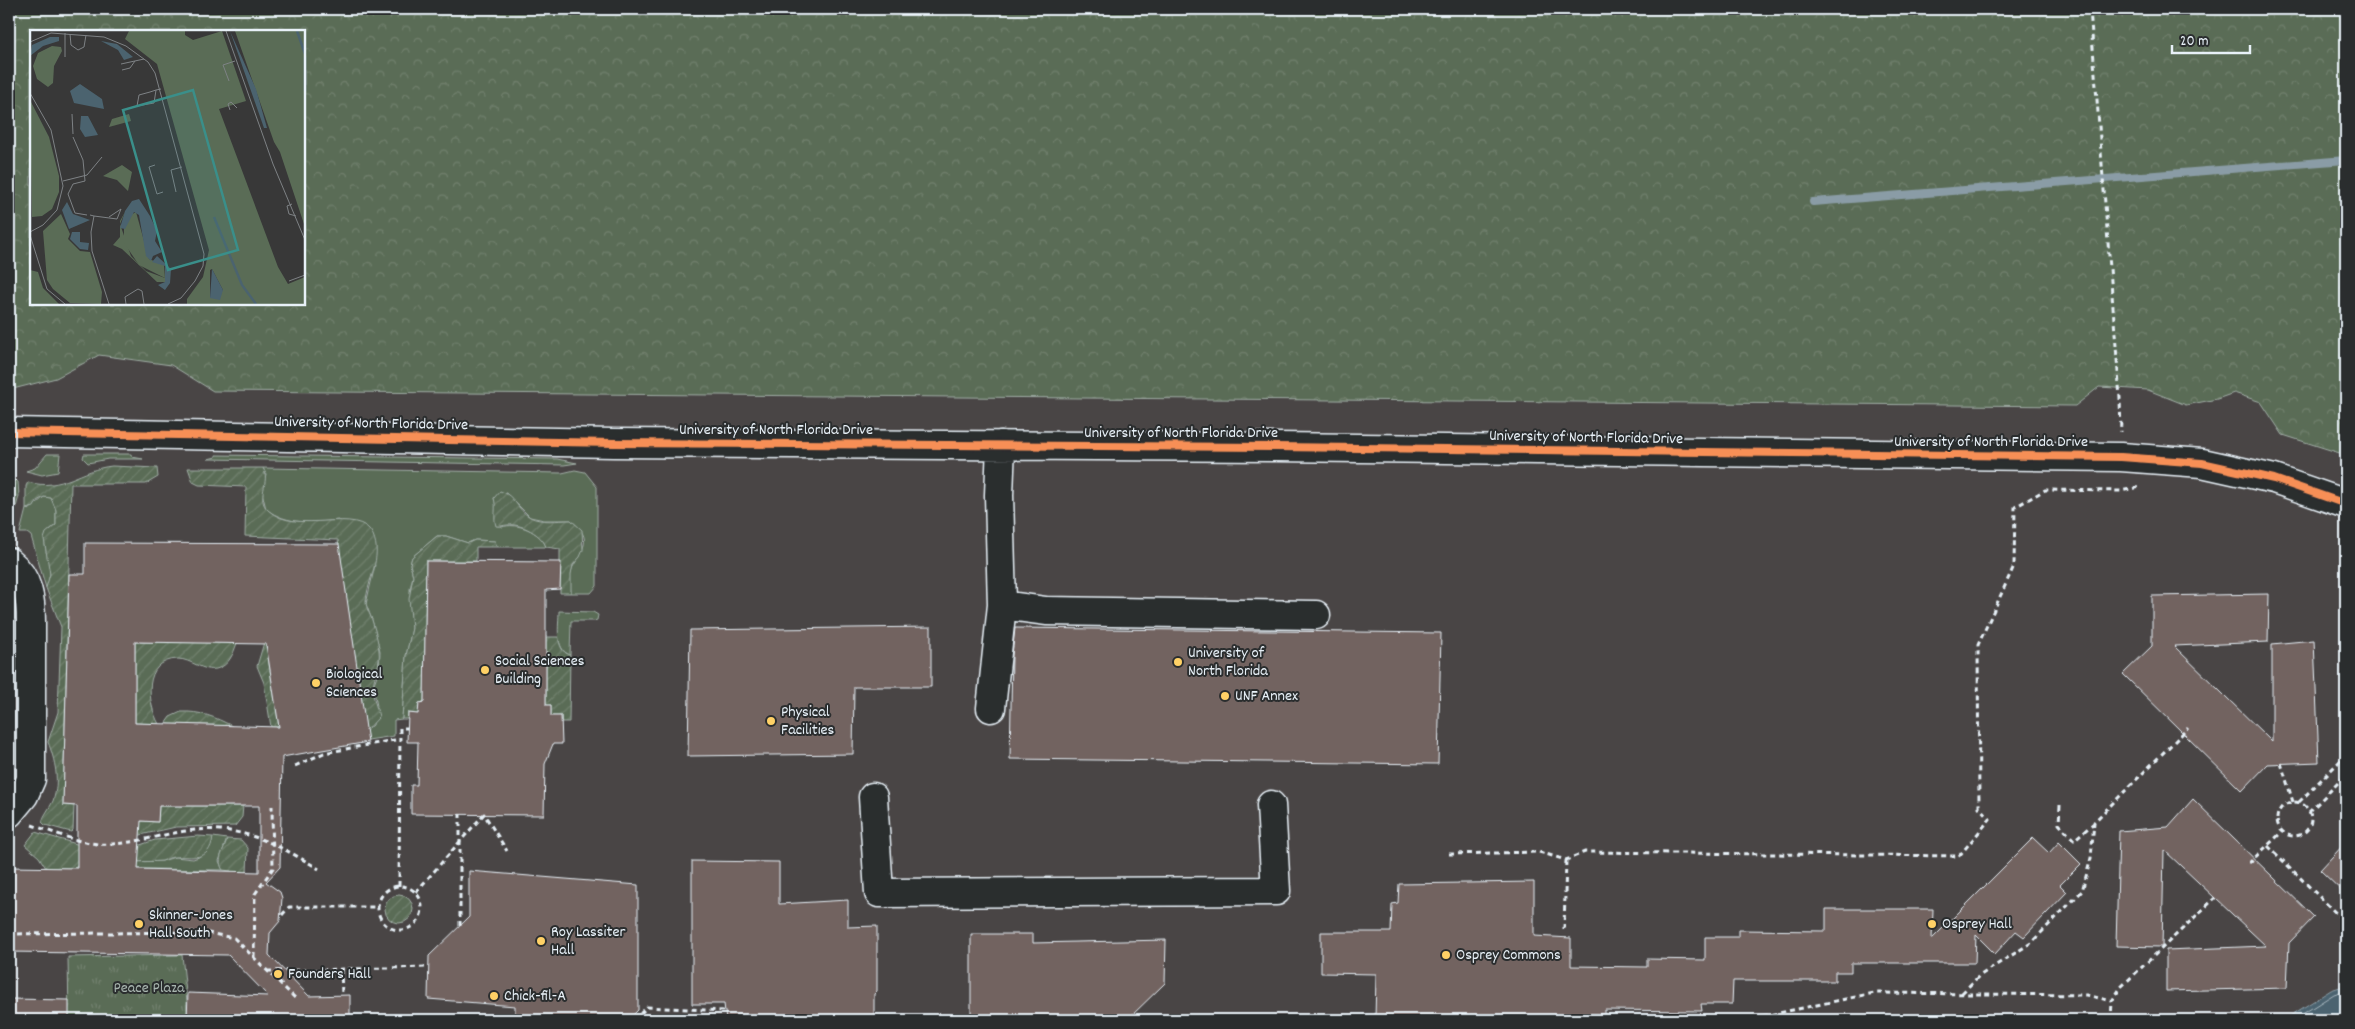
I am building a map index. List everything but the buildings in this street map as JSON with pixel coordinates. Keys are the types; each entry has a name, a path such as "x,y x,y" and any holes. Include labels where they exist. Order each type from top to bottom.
{"street":[{"name":"University of North Florida Drive","path":"9,432 614,443 1001,445 2121,457 2202,464 2274,478 2346,504"},
{"path":"991,708 1002,605 1001,445"},
{"path":"9,562 23,578 31,598 31,779 24,795 20,819"},
{"path":"1002,605 1046,611 1316,616"},
{"path":"873,797 879,893 1276,891 1271,805"}],"path":[{"path":"2090,9 2120,398 2121,435"},
{"path":"1449,854 1539,852 1566,860 1585,852 1958,856 1990,819 1979,808 1978,644 2014,566 2015,507 2045,490 2121,491 2144,487"},
{"path":"399,886 400,728 407,728"},
{"path":"2060,806 2059,824 2074,840 2188,728"},
{"path":"295,766 324,753 400,739"},
{"path":"2299,802 2309,812 2310,825 2304,834 2293,836 2282,832 2279,827 2277,816 2283,806 2299,802 2346,755"},
{"path":"2281,763 2293,802"},
{"path":"2309,812 2346,775"},
{"path":"254,957 255,894 272,868 272,806"},
{"path":"460,814 460,926"},
{"path":"416,892 484,814 507,851"},
{"path":"20,819 97,844 137,841 187,831 247,833 284,848 319,868"},
{"path":"1961,994 1979,976 2031,943 2082,891 2091,858 2094,822"},
{"path":"2249,864 2282,832"},
{"path":"2268,846 2346,923"},
{"path":"1564,929 1566,860"},
{"path":"399,886 416,892 422,906 422,913 414,925 407,929 393,930 382,921 377,908 384,893 399,886"},
{"path":"2112,1020 2112,1001 2121,987 2215,898"},
{"path":"282,915 289,907 377,908"},
{"path":"9,934 203,932 234,938 295,998"},
{"path":"267,971 428,967"},
{"path":"341,969 342,995"},
{"path":"1746,1020 1874,993 2086,994 2112,1001"},
{"path":"634,1020 647,1007 725,1011"}],"shaded area":[{"name":"University of North Florida","path":"9,9 2346,9 2346,1020 9,1020"}],"green space":[{"path":"9,9 2346,9 2346,455 2283,435 2261,402 2234,393 2217,399 2186,405 2148,390 2099,387 2075,406 213,391 171,365 99,355 56,378 9,390"},
{"path":"47,454 60,454 58,472 42,475 26,471 35,468"},
{"path":"84,454 131,454 132,457 143,459 108,459 88,463 83,458"},
{"path":"216,455 557,459 577,463 564,465 208,459 216,457"},
{"path":"112,466 157,468 158,477 146,484 71,484 63,805 74,806 73,830 71,832 45,825 42,822 53,801 56,786 55,763 48,742 58,712 61,627 46,588 50,574 44,539 46,533 56,525 56,510 51,498 44,497 37,501 34,507 26,509 26,486 28,482 51,484 61,482 91,471"},
{"path":"188,468 263,468 265,473 264,505 280,518 310,522 355,522 366,526 373,535 376,552 366,602 379,650 373,691 379,717 366,731 338,540 245,536 246,487 199,485 193,482"},
{"path":"263,468 562,473 575,470 585,472 597,487 597,586 591,593 571,593 571,571 584,546 584,537 577,526 571,520 544,520 530,517 506,493 494,498 502,527 521,527 534,532 546,547 497,547 494,541 475,540 468,543 446,536 437,536 412,557 410,564 413,576 410,589 412,628 406,656 402,719 394,720 394,736 368,740 366,731 373,725 377,706 373,686 379,670 380,652 366,604 375,565 338,520 300,522 283,518 266,509 262,492 266,474"},
{"path":"16,480 18,482 19,496 15,511 9,508 9,495 11,494 12,481"},
{"path":"500,491 513,499 522,511 530,517 545,521 571,520 582,530 583,550 573,565 571,593 560,593 560,549 546,547 541,538 525,528 513,525 496,526 494,498"},
{"path":"44,497 51,498 56,510 56,525 46,535 45,540 50,572 46,588 31,536 27,533 20,533 26,509 29,510"},
{"path":"437,536 446,536 468,543 475,540 495,541 497,547 476,547 476,561 426,561 424,702 419,703 418,714 408,713 408,719 402,719 406,656 412,628 409,599 413,576 410,564 412,557"},
{"path":"559,611 593,612 598,615 597,620 594,621 571,621 570,655 565,652 559,642"},
{"path":"546,637 558,637 563,650 570,655 569,722 561,722 561,716 551,716 551,705 546,705"},
{"path":"265,639 279,727 271,727 264,683 257,666"},
{"path":"135,642 237,643 227,662 216,669 206,669 178,659 166,661 158,667 153,674 150,684 150,694 159,724 135,723"},
{"path":"181,712 195,712 207,715 232,726 165,724 170,717"},
{"path":"159,806 243,806 242,817 235,826 176,827 136,836 141,821 158,822"},
{"path":"35,832 87,847 82,860 75,868 46,868 39,857 25,845"},
{"path":"198,836 213,837 211,846 204,855 172,857 162,861 134,862 134,847 155,840"},
{"path":"213,837 227,839 219,861 223,870 75,868 82,860 134,862 162,861 175,857 193,859 199,857 212,843"},
{"path":"227,839 241,840 248,848 247,873 241,882 231,871 223,870 221,866 220,859"},
{"path":"399,895 409,899 413,909 409,919 399,923 389,919 385,909 389,899"},
{"name":"Peace Plaza","path":"182,955 187,1020 69,1020 68,957"}],"water":[{"path":"2346,985 2346,1020 2267,1020 2290,1016 2331,990"}],"waterway":[{"path":"1813,202 2346,160"}],"cycle path":[{"path":"9,432 614,443 1275,447 2121,457 2202,463 2274,479 2346,504"}],"place":[{"name":"University of North Florida","path":"1178,662"},
{"name":"Social Sciences Building","path":"485,670"},
{"name":"Biological Sciences","path":"316,683"},
{"name":"UNF Annex","path":"1225,696"},
{"name":"Physical Facilities","path":"771,721"},
{"name":"Skinner-Jones Hall South","path":"139,924"},
{"name":"Osprey Hall","path":"1932,924"},
{"name":"Roy Lassiter Hall","path":"541,941"},
{"name":"Osprey Commons","path":"1446,955"},
{"name":"Founders Hall","path":"278,974"},
{"name":"Chick-fil-A","path":"494,996"}]}
